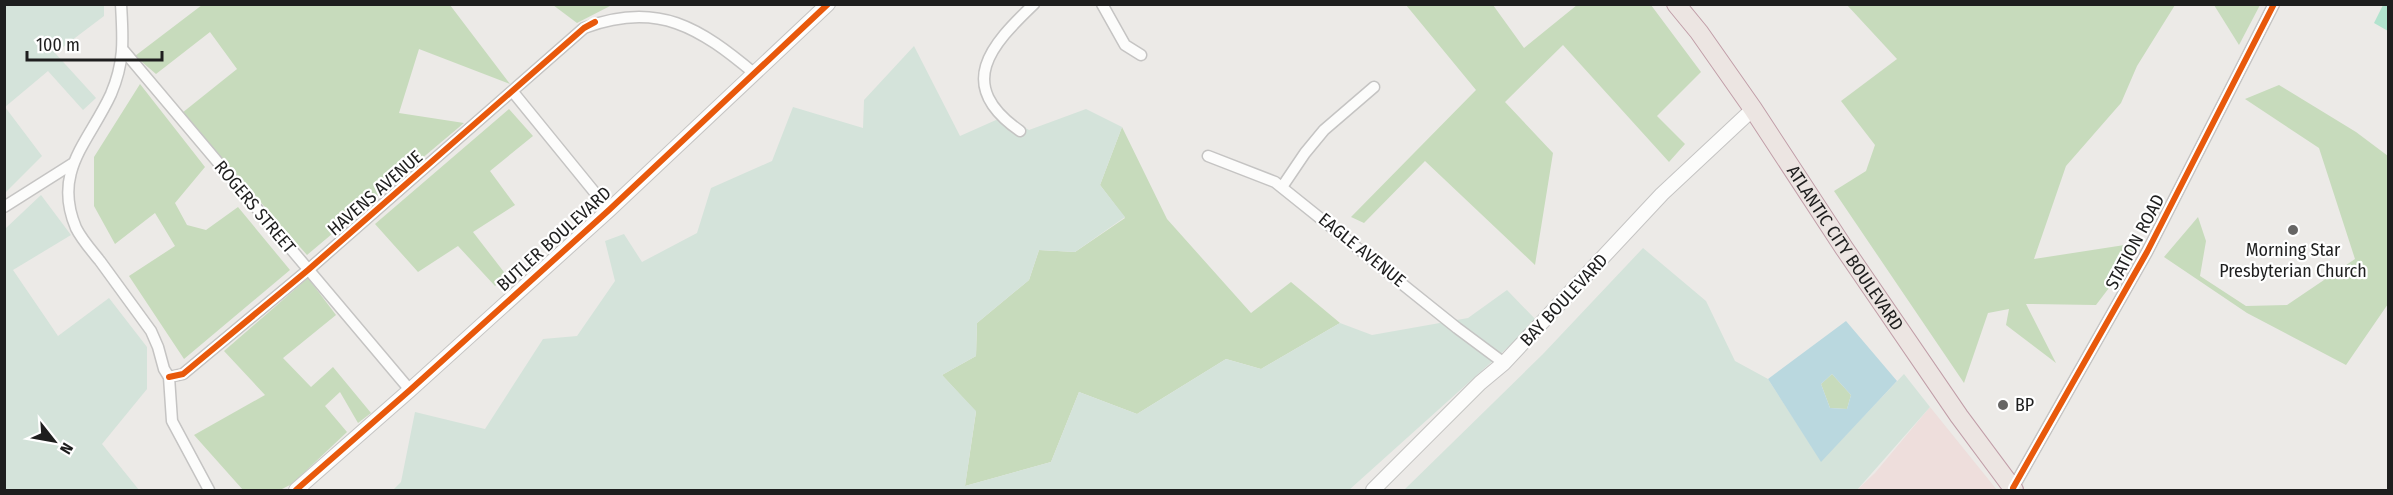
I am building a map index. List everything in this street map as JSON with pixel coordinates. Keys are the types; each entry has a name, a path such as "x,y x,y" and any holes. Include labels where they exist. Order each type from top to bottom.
{"highway":[{"name":"ATLANTIC CITY BOULEVARD","path":"1676,4 1699,32 1753,109 1959,416 2014,490"}],"street":[{"path":"121,4 124,51 111,94 72,164 68,180 68,198 78,231 151,332 169,377 172,421 209,490"},
{"name":"BUTLER BOULEVARD","path":"296,490 609,210 828,4"},
{"path":"1020,131 998,112 990,98 983,74 986,61 994,48 1008,29 1034,4"},
{"path":"1102,4 1125,45 1141,56"},
{"name":"STATION ROAD","path":"2014,490 2147,252 2274,4"},
{"name":"HAVENS AVENUE","path":"169,377 183,374 308,270 584,28 595,22 617,13 660,10 684,19 755,74"},
{"name":"ROGERS STREET","path":"124,51 410,390"},
{"path":"1282,187 1324,130 1374,87"},
{"path":"513,92 609,210"},
{"name":"BAY BOULEVARD","path":"1374,490 1480,383 1504,363 1662,194 1753,109"},
{"name":"EAGLE AVENUE","path":"1208,156 1262,176 1282,187 1504,363"},
{"path":"4,207 72,164"}],"shaded area":[{"path":"5,4 104,5 104,16 55,53 96,98 83,110 48,71 5,107"},
{"path":"914,46 960,136 1005,116 1029,130 1086,109 1122,127 1100,185 1125,217 1075,252 1039,250 1029,280 977,323 976,356 942,375 976,411 965,486 1051,462 1079,392 1137,414 1226,359 1261,369 1340,323 1372,335 1468,318 1507,290 1537,321 1349,490 393,490 401,482 415,412 485,429 543,339 577,336 615,281 605,241 624,234 642,262 697,233 711,188 772,161 793,107 863,128 864,100"},
{"path":"5,107 42,156 5,193"},
{"path":"41,195 71,235 13,270 58,336 109,298 147,347 147,389 102,444 139,490 5,490 5,229"},
{"path":"1643,248 1706,301 1735,361 1768,379 1821,461 1904,374 1930,407 1857,490 1404,490 1543,354"},
{"path":"1930,407 1997,490 1857,490 1875,473"}],"green space":[{"path":"202,5 450,5 510,84 419,49 399,113 464,123 307,255 182,113 237,69 210,32 156,74 135,56"},
{"path":"553,5 612,5 577,23"},
{"path":"1406,5 1493,5 1524,48 1577,5 1651,5 1701,72 1657,116 1685,144 1669,162 1563,45 1505,102 1553,153 1535,265 1425,161 1364,223 1351,217 1476,90"},
{"path":"1847,5 2175,5 2137,66 2121,103 2066,166 2034,259 2144,242 2096,305 2026,304 2056,363 2006,325 2009,309 1988,313 1964,383 1834,191 1866,171 1875,145 1841,101 1897,59"},
{"path":"2214,5 2260,5 2239,45"},
{"path":"2383,5 2388,5 2388,31 2374,23"},
{"path":"140,84 205,167 175,203 187,225 206,230 238,207 290,270 184,359 129,276 175,246 155,213 115,244 94,206 94,157"},
{"path":"2279,85 2356,132 2388,156 2388,304 2346,365 2247,313 2164,257 2198,217 2206,241 2200,276 2246,306 2287,305 2355,259 2319,148 2245,99"},
{"path":"509,109 533,136 490,171 515,205 473,232 507,276 495,286 458,246 418,272 375,224"},
{"path":"1122,127 1167,219 1251,313 1291,282 1340,323 1261,369 1226,359 1137,414 1079,392 1051,462 965,486 976,412 942,375 976,356 977,323 1029,280 1039,250 1075,252 1125,218 1100,185"},
{"path":"308,278 336,315 283,358 311,387 333,367 371,413 358,423 340,392 325,406 347,432 292,484 280,490 243,490 194,435 265,395 224,351"},
{"path":"1832,374 1851,395 1847,409 1830,408 1821,384"}],"water":[{"path":"1846,321 1897,381 1821,462 1768,379","holes":["1832,374 1851,395 1847,409 1830,408 1821,384"]}],"cycle path":[{"path":"296,490 609,210 828,4"},
{"path":"2013,488 2147,252 2274,4"},
{"path":"169,377 183,374 308,270 584,28 595,22"}],"place":[{"name":"Morning Star Presbyterian Church","path":"2293,230"},
{"name":"BP","path":"2003,405"}]}
